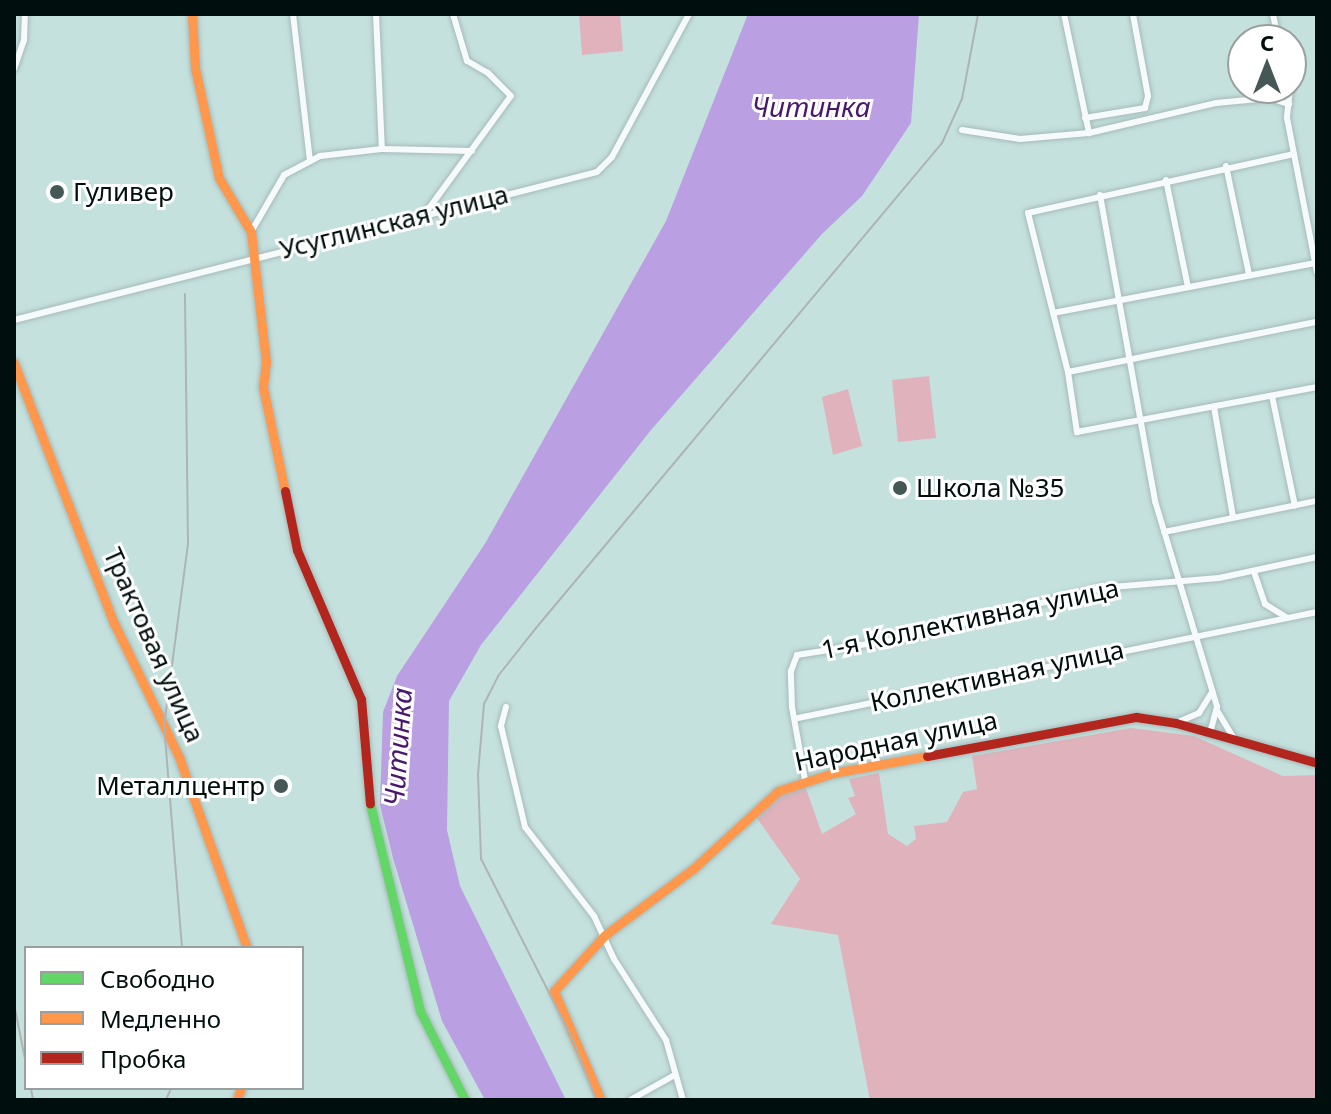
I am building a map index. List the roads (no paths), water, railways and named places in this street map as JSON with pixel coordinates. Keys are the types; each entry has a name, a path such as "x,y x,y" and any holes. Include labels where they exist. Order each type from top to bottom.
{"street":[{"path":"14,69 24,40 25,14"},
{"path":"192,14 195,68 219,178 251,232 266,362 263,387 297,550 361,699 370,807 420,1011 465,1100"},
{"path":"293,14 310,161"},
{"path":"376,14 381,45 377,80 382,149"},
{"name":"Усуглинская улица","path":"427,211 511,96 500,83 467,61 453,14"},
{"name":"Усуглинская улица","path":"14,320 427,211 597,172 612,157 689,14"},
{"path":"1064,14 1089,133"},
{"path":"1085,118 1145,108 1148,96 1133,14"},
{"path":"962,130 1020,139 1089,133 1227,102"},
{"path":"1289,104 1294,154 1317,272"},
{"path":"251,232 284,175 310,161 342,150 472,151"},
{"path":"1294,154 1226,166 1028,213 1068,372 1077,432 1317,387"},
{"path":"1226,166 1249,274"},
{"path":"1166,180 1188,287"},
{"path":"1100,195 1164,532 1217,707 1225,727 1241,745"},
{"path":"1053,313 1119,303 1249,274 1315,263"},
{"path":"1068,372 1317,322"},
{"name":"Трактовая улица","path":"14,363 114,623 179,757 246,946"},
{"path":"1272,396 1295,506"},
{"path":"1214,407 1233,517"},
{"path":"1164,532 1317,501"},
{"name":"1-я Коллективная улица","path":"798,718 792,707 791,671 797,655 905,638 1073,593 1254,572 1317,557"},
{"path":"1254,572 1265,604 1287,618"},
{"name":"Коллективная улица","path":"798,718 1317,612"},
{"path":"1176,723 1199,713 1212,692"},
{"path":"506,707 501,726 525,827 605,935 614,959 666,1040 683,1100"},
{"path":"1210,733 1217,707"},
{"name":"Народная улица","path":"601,1100 554,991 605,935 693,869 756,807 805,780 1136,717 1176,723 1241,745 1317,763"},
{"path":"798,718 805,780"},
{"path":"630,1100 675,1075"}],"water":[{"name":"Читинка","path":"748,14 919,14 911,123 862,196 822,234 651,430 481,645 449,701 447,830 460,886 566,1100 485,1100 442,1021 393,858 380,805 383,712 397,676 486,542 666,221"}],"railway":[{"path":"596,1100 574,1042 481,859 478,774 484,704 498,676 536,628 942,143 962,99 978,14"},
{"path":"182,946 164,726 188,543 185,294"},
{"path":"14,1004 24,1054"},
{"path":"31,1090 33,1100"},
{"path":"166,1100 170,1090"}],"place":[{"name":"Гуливер","path":"57,192"},
{"name":"Школа №35","path":"900,488"},
{"name":"Металлцентр","path":"281,786"}]}
